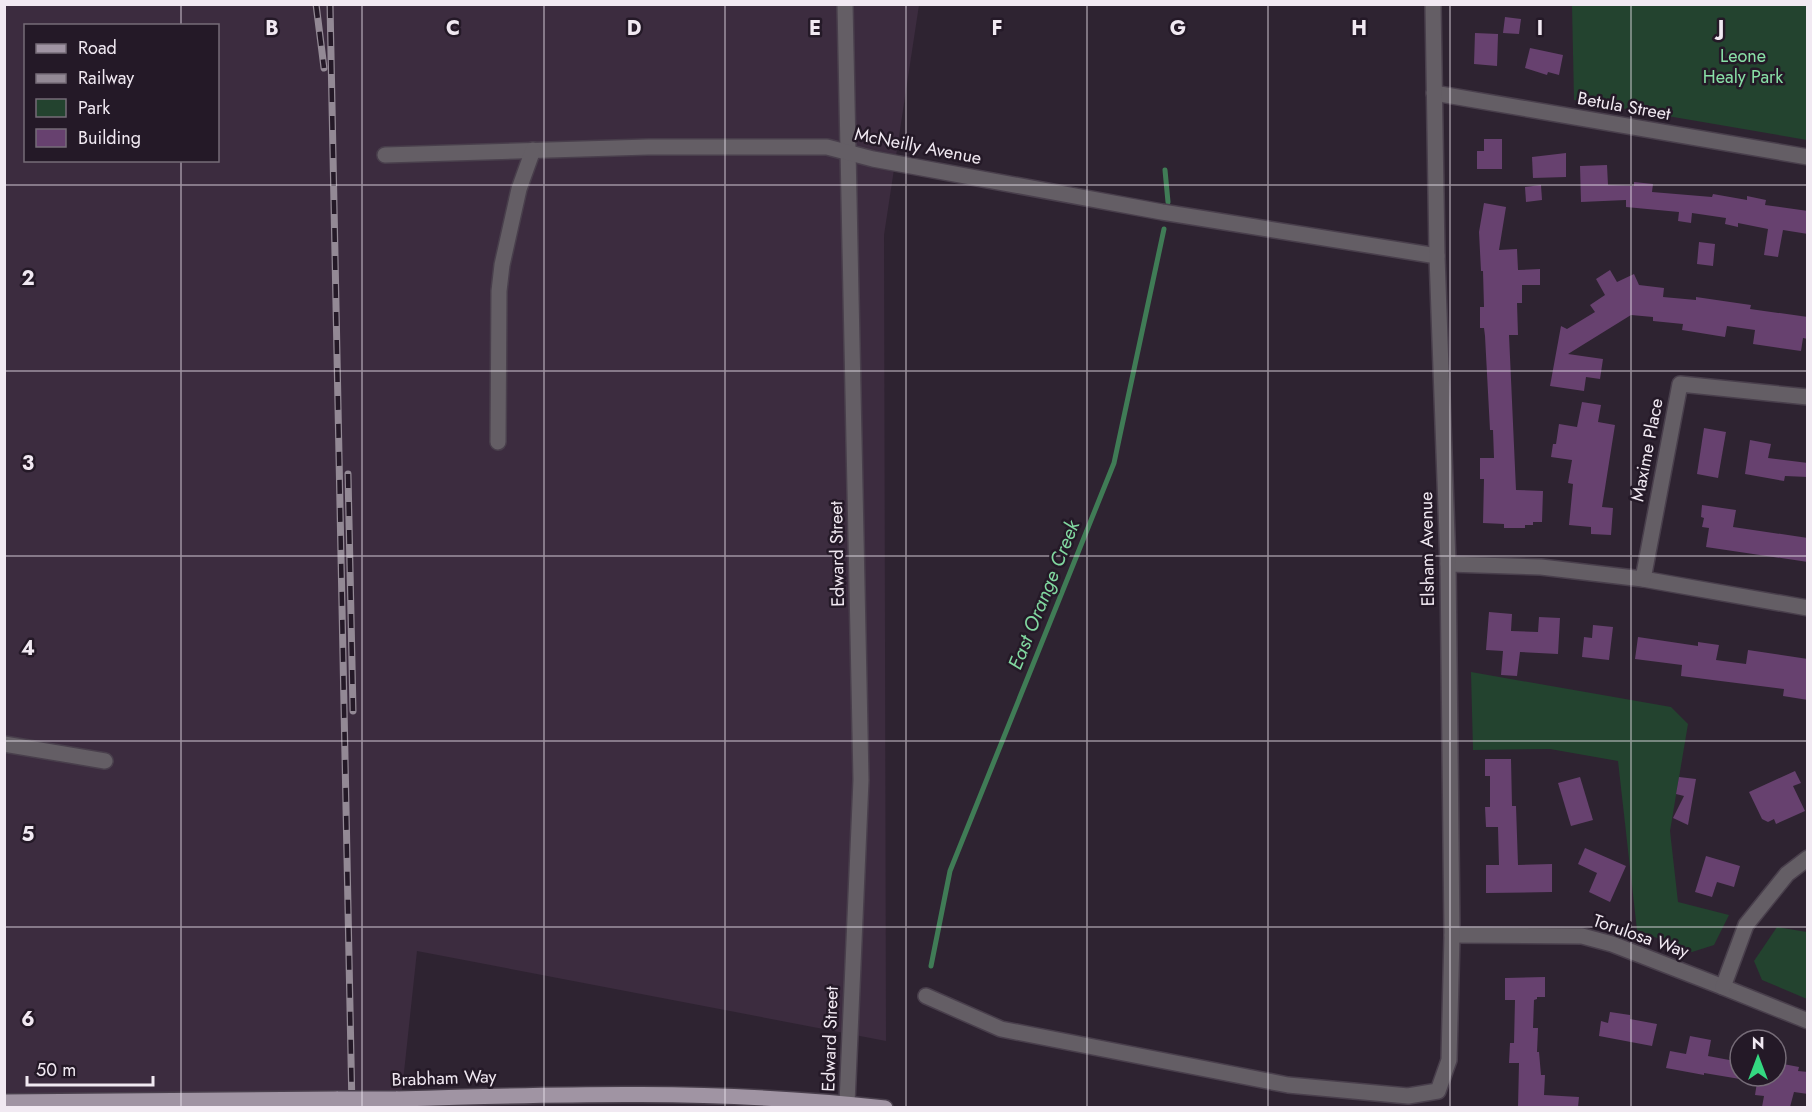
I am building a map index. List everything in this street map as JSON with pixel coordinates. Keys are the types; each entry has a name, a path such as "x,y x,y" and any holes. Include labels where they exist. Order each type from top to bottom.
{"main road":[{"name":"Brabham Way","path":"4,1102 396,1099 579,1093 728,1095 885,1107"}],"street":[{"name":"Edward Street","path":"845,4 861,780 847,1103"},
{"name":"Elsham Avenue","path":"926,996 1001,1029 1288,1086 1408,1096 1438,1091 1449,1060 1452,935 1448,564 1437,256 1433,4"},
{"name":"Betula Street","path":"1434,93 1808,157"},
{"name":"McNeilly Avenue","path":"385,155 648,147 827,147 873,159 1162,212 1437,256"},
{"path":"498,442 499,291 502,265 519,189 533,150"},
{"name":"Maxime Place","path":"1643,579 1680,384 1808,397"},
{"path":"1448,564 1541,567 1643,579 1808,608"},
{"path":"4,744 105,761"},
{"path":"1723,987 1746,925 1787,874 1808,858"},
{"name":"Torulosa Way","path":"1452,935 1582,936 1612,944 1808,1021"}],"shaded area":[{"path":"5,5 919,5 884,235 886,1041 417,951 402,1091 494,1107 5,1108"}],"green space":[{"name":"Leone Healy Park","path":"1572,5 1807,5 1807,140 1574,100"},
{"path":"1471,672 1671,707 1688,724 1670,831 1678,902 1729,915 1714,945 1692,952 1637,930 1618,761 1550,749 1473,750"},
{"path":"1777,927 1807,932 1807,999 1762,980 1754,961"}],"building":[{"path":"1505,17 1521,19 1519,34 1503,33"},
{"path":"1475,33 1498,34 1497,66 1474,64"},
{"path":"1530,48 1563,55 1559,75 1548,72 1547,75 1525,68"},
{"path":"1484,139 1502,139 1502,169 1477,169 1477,151 1484,151"},
{"path":"1566,153 1566,177 1533,178 1532,157"},
{"path":"1607,165 1608,185 1634,186 1634,182 1653,184 1652,192 1712,197 1713,194 1747,200 1747,196 1766,200 1765,205 1808,211 1808,234 1783,230 1778,257 1764,255 1768,229 1738,223 1738,227 1725,224 1726,218 1692,213 1691,223 1678,221 1679,212 1626,207 1626,200 1581,202 1580,166"},
{"path":"1541,185 1542,200 1526,202 1525,187"},
{"path":"1484,203 1506,207 1499,250 1517,249 1518,270 1540,269 1540,285 1522,285 1522,303 1517,303 1518,335 1509,335 1516,490 1543,491 1542,522 1533,522 1533,525 1525,525 1525,528 1504,528 1504,524 1483,523 1484,479 1480,479 1480,458 1494,458 1493,430 1490,430 1485,336 1484,328 1480,328 1480,307 1484,307 1479,232"},
{"path":"1699,242 1715,244 1713,266 1697,264"},
{"path":"1610,270 1617,282 1634,274 1639,285 1664,288 1663,297 1696,300 1696,297 1751,305 1750,309 1808,317 1808,339 1803,338 1801,351 1753,344 1755,330 1727,326 1725,337 1682,330 1683,324 1653,321 1653,317 1631,315 1568,354 1603,359 1600,379 1586,377 1584,391 1550,386 1561,326 1567,329 1595,312 1590,305 1605,295 1596,279"},
{"path":"1582,402 1601,405 1598,422 1615,425 1602,507 1613,508 1611,535 1591,534 1591,527 1569,525 1573,484 1568,483 1572,460 1551,457 1559,424 1577,427"},
{"path":"1704,428 1726,432 1718,478 1697,474"},
{"path":"1750,440 1771,444 1768,458 1808,463 1808,477 1785,476 1784,481 1745,474"},
{"path":"1702,505 1736,510 1733,527 1808,538 1808,562 1706,547 1709,528 1702,527 1704,518 1701,517"},
{"path":"1489,612 1512,614 1511,631 1538,632 1539,617 1560,618 1558,654 1520,652 1517,676 1501,675 1503,651 1486,650"},
{"path":"1593,625 1613,627 1609,660 1582,657 1584,637 1592,638"},
{"path":"1638,637 1698,646 1698,642 1719,645 1716,660 1746,664 1748,650 1808,659 1808,700 1783,696 1784,689 1681,676 1682,665 1635,659"},
{"path":"1485,759 1511,759 1512,806 1516,806 1518,865 1552,864 1552,892 1486,893 1486,865 1499,865 1498,827 1486,827 1485,807 1490,807 1490,776 1485,776"},
{"path":"1795,771 1801,783 1793,786 1805,811 1776,824 1774,819 1768,822 1762,819 1749,792"},
{"path":"1580,777 1593,820 1571,826 1558,783"},
{"path":"1679,777 1696,779 1688,825 1673,818 1684,796 1676,794"},
{"path":"1585,848 1626,866 1610,902 1589,892 1597,873 1578,864"},
{"path":"1706,856 1740,866 1734,887 1717,882 1712,897 1695,892"},
{"path":"1545,977 1545,997 1537,997 1534,1000 1533,1028 1538,1028 1537,1052 1539,1052 1541,1075 1545,1075 1544,1095 1579,1097 1578,1107 1518,1107 1519,1063 1509,1063 1510,1043 1514,1043 1515,1000 1505,1000 1505,978"},
{"path":"1610,1012 1630,1015 1630,1019 1657,1024 1652,1046 1599,1036 1601,1021 1608,1023"},
{"path":"1690,1036 1711,1040 1708,1056 1728,1060 1728,1077 1666,1068 1670,1051 1686,1054"},
{"path":"1788,1065 1799,1067 1798,1071 1808,1072 1808,1094 1794,1092 1790,1107 1762,1107 1764,1096 1755,1095 1756,1088 1788,1088"}],"waterway":[{"name":"East Orange Creek","path":"1165,170 1168,202"},
{"name":"East Orange Creek","path":"931,966 950,871 1114,463 1164,229"}],"railway":[{"path":"316,4 324,68"},
{"path":"330,4 352,1108"},
{"path":"348,474 353,711"}]}
